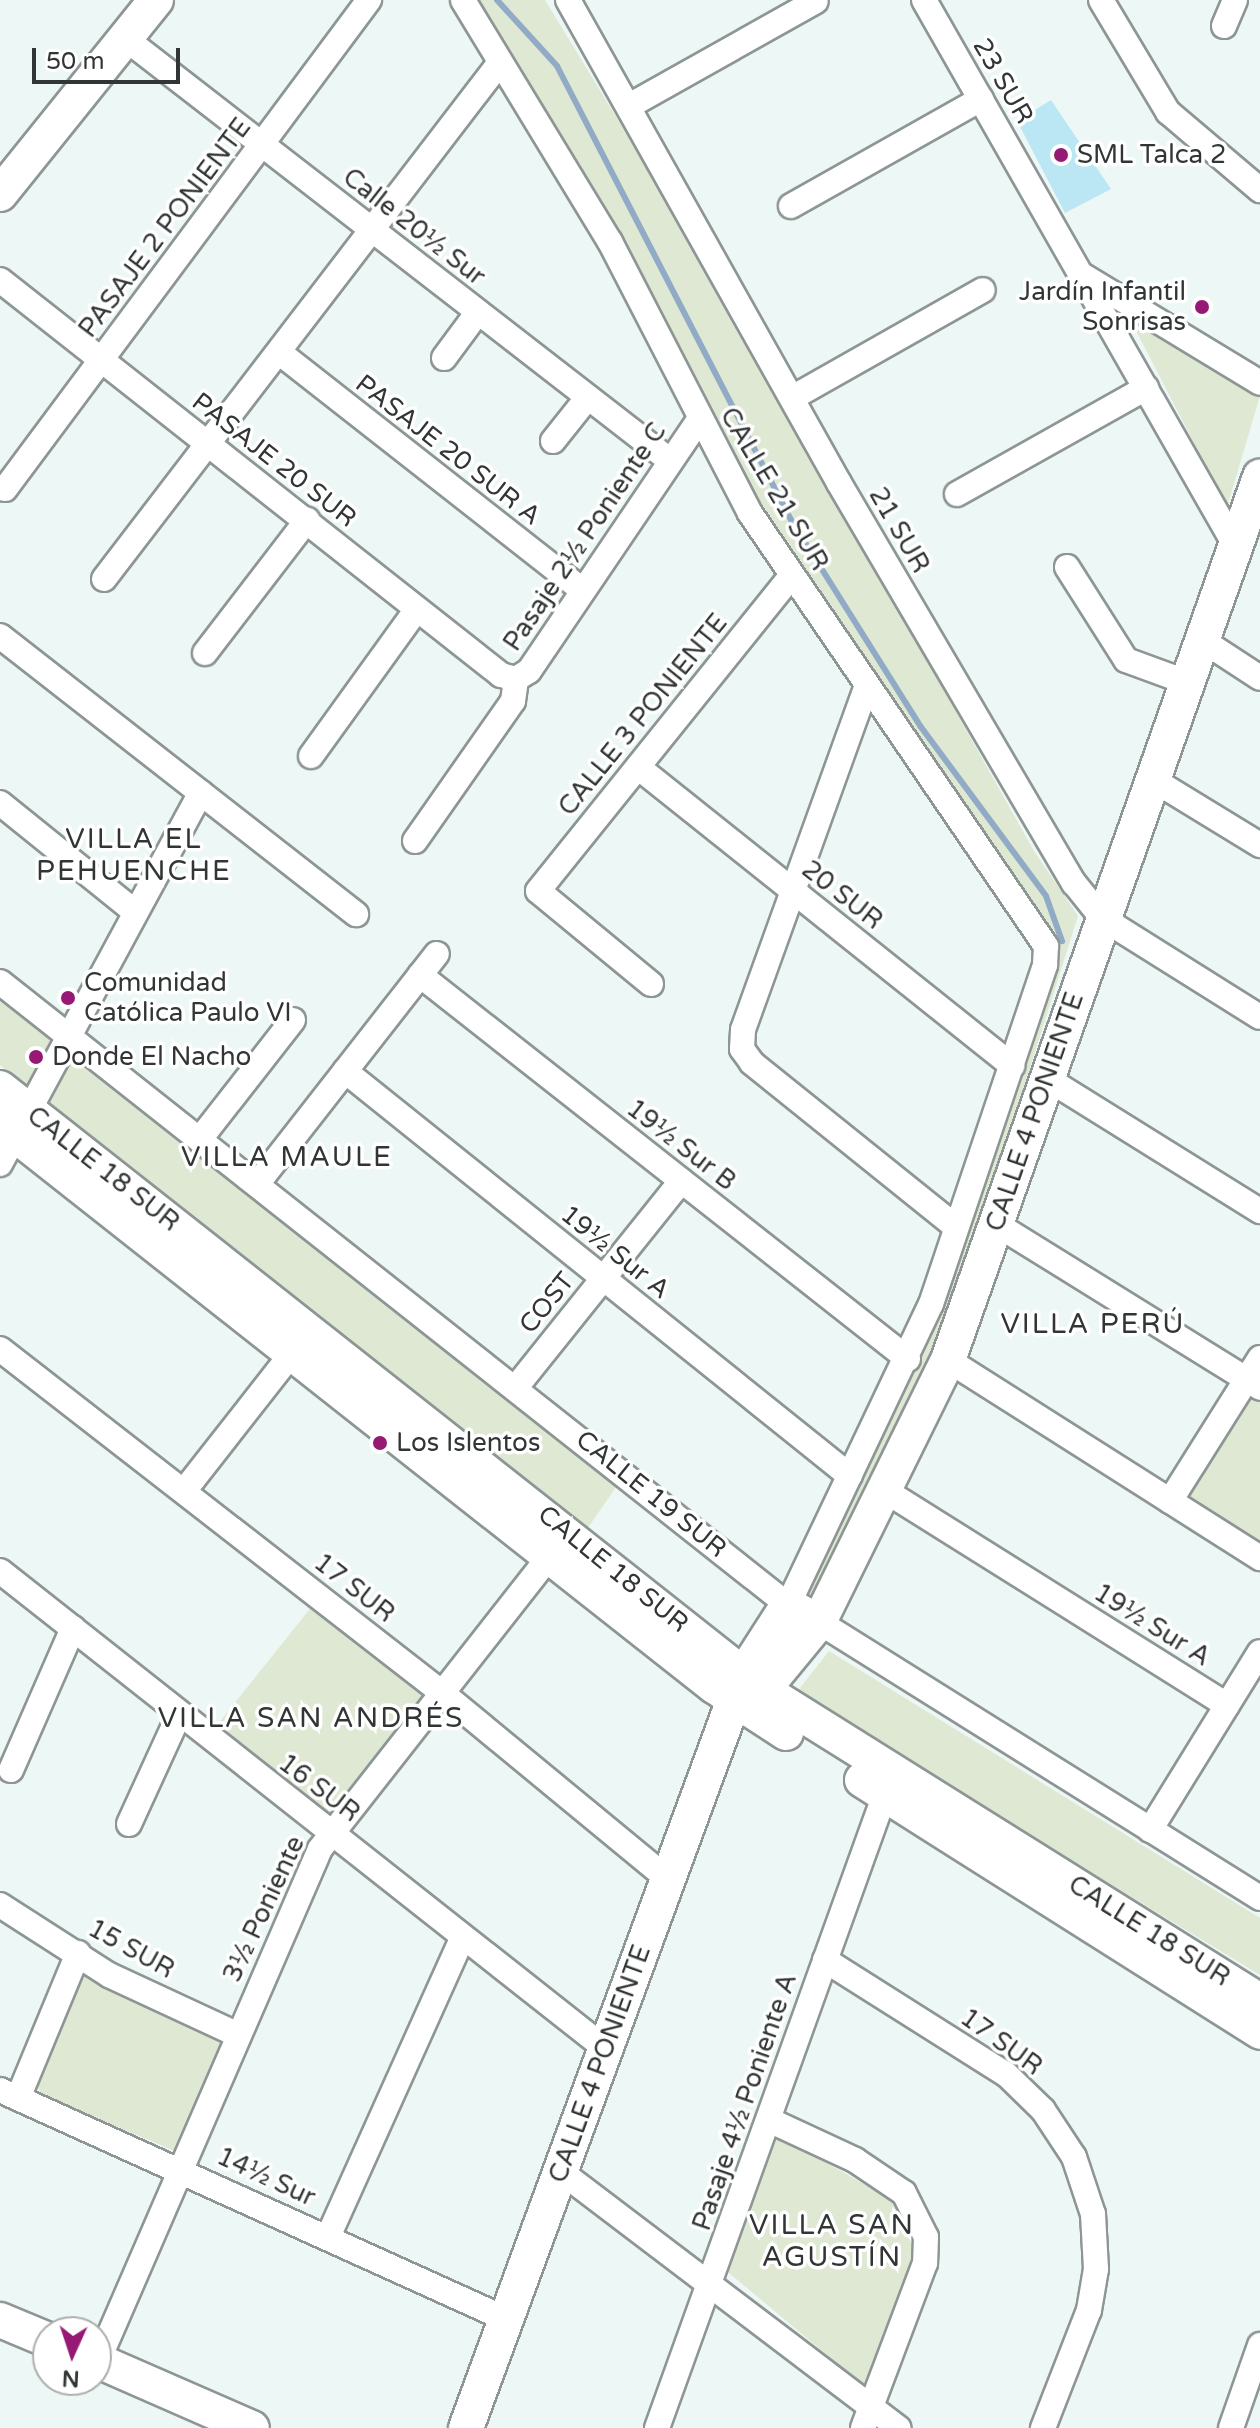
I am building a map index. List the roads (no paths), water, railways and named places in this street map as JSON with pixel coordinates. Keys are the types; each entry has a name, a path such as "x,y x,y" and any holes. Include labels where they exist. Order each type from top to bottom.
{"main road":[{"path":"0,194 156,0"},
{"name":"CALLE 4 PONIENTE","path":"747,1688 819,1622 948,1360 1260,477"},
{"name":"CALLE 18 SUR","path":"0,1088 11,1133 293,1352 560,1543"},
{"name":"CALLE 18 SUR","path":"11,1133 560,1543 885,1794 1260,2032"},
{"name":"CALLE 4 PONIENTE","path":"466,2428 668,1879 747,1688 788,1605"},
{"name":"CALLE 19 SUR","path":"788,1605 819,1622"},
{"name":"CALLE 18 SUR","path":"747,1688 1260,2001"},
{"path":"0,2320 32,2333"},
{"path":"112,2367 252,2428"}],"street":[{"name":"PASAJE 2 PONIENTE","path":"5,489 369,0"},
{"name":"CALLE 21 SUR","path":"463,0 498,65 603,228 699,420 792,575 866,688 1046,946"},
{"name":"21 SUR","path":"568,0 792,398 1055,854 1102,918 1260,1017"},
{"name":"23 SUR","path":"924,0 1235,545"},
{"path":"1101,0 1168,112 1260,190"},
{"path":"1224,26 1235,0"},
{"path":"629,106 816,1"},
{"name":"Calle 20½ Sur","path":"126,39 668,459"},
{"path":"104,579 498,65"},
{"path":"791,206 981,99"},
{"name":"23 SUR","path":"1080,273 1260,383"},
{"name":"PASAJE 20 SUR","path":"0,280 501,675 516,679"},
{"path":"792,398 983,290"},
{"path":"444,358 478,312"},
{"name":"PASAJE 20 SUR A","path":"280,353 582,590"},
{"path":"957,494 1146,388"},
{"path":"553,441 588,397"},
{"name":"Pasaje 2½ Poniente C","path":"415,841 513,701 516,679 529,671 668,459 699,420"},
{"path":"205,653 307,520"},
{"path":"1067,567 1126,660 1186,682"},
{"name":"CALLE 3 PONIENTE","path":"651,984 538,891 792,575"},
{"path":"311,756 417,609"},
{"path":"0,636 356,914"},
{"path":"1202,640 1260,678"},
{"path":"866,688 795,893 741,1036 744,1054 955,1226"},
{"name":"20 SUR","path":"638,767 1012,1066"},
{"path":"1152,779 1260,845"},
{"path":"11,1133 201,793"},
{"path":"0,803 135,912"},
{"name":"CALLE 4 PONIENTE","path":"788,1605 908,1359 1012,1066 1046,946"},
{"path":"257,1184 437,954"},
{"name":"19½ Sur B","path":"420,975 908,1359"},
{"name":"CALLE 19 SUR","path":"0,982 517,1386 788,1605"},
{"path":"200,1139 293,1020"},
{"name":"19½ Sur A","path":"345,1071 850,1476"},
{"path":"1046,1078 1260,1211"},
{"name":"COST","path":"517,1386 681,1181"},
{"path":"996,1224 1253,1384"},
{"name":"17 SUR","path":"0,1349 441,1692 668,1879"},
{"path":"184,1491 293,1352"},
{"path":"1170,1501 1253,1384 1260,1358"},
{"path":"948,1360 1260,1558"},
{"name":"19½ Sur A","path":"884,1490 1227,1705"},
{"name":"3½ Poniente","path":"112,2327 238,2035 332,1831 560,1543"},
{"name":"16 SUR","path":"0,1571 178,1717 332,1831 462,1939 606,2049"},
{"name":"CALLE 19 SUR","path":"819,1622 1260,1898"},
{"path":"11,1770 73,1628"},
{"path":"1150,1830 1260,1652"},
{"path":"129,1824 178,1717"},
{"name":"Pasaje 4½ Poniente A","path":"657,2428 885,1794"},
{"name":"15 SUR","path":"0,1905 109,1975 238,2035"},
{"path":"328,2237 462,1939"},
{"path":"9,2094 78,1953"},
{"name":"17 SUR","path":"825,1960 987,2061 1026,2092 1065,2140 1093,2214 1094,2290 1043,2428"},
{"name":"14½ Sur","path":"9,2094 181,2168 506,2319"},
{"path":"769,2120 855,2160 904,2193 926,2237 925,2263 867,2417"},
{"path":"560,2171 711,2282 867,2417 898,2428"},
{"path":"1231,2428 1260,2345"}],"waterway":[{"path":"497,0 557,66 791,520 921,727 1046,896 1062,941"}],"place":[{"name":"SML Talca 2","path":"1061,155"},
{"name":"Jardín Infantil Sonrisas","path":"1202,307"},
{"name":"Comunidad Católica Paulo VI","path":"68,998"},
{"name":"Donde El Nacho","path":"36,1057"},
{"name":"Los Islentos","path":"380,1443"}],"district":[{"name":"VILLA EL PEHUENCHE","path":"134,855"},
{"name":"VILLA MAULE","path":"287,1157"},
{"name":"VILLA PERÚ","path":"1093,1324"},
{"name":"VILLA SAN ANDRÉS","path":"311,1718"},
{"name":"VILLA SAN AGUSTÍN","path":"832,2241"}]}
